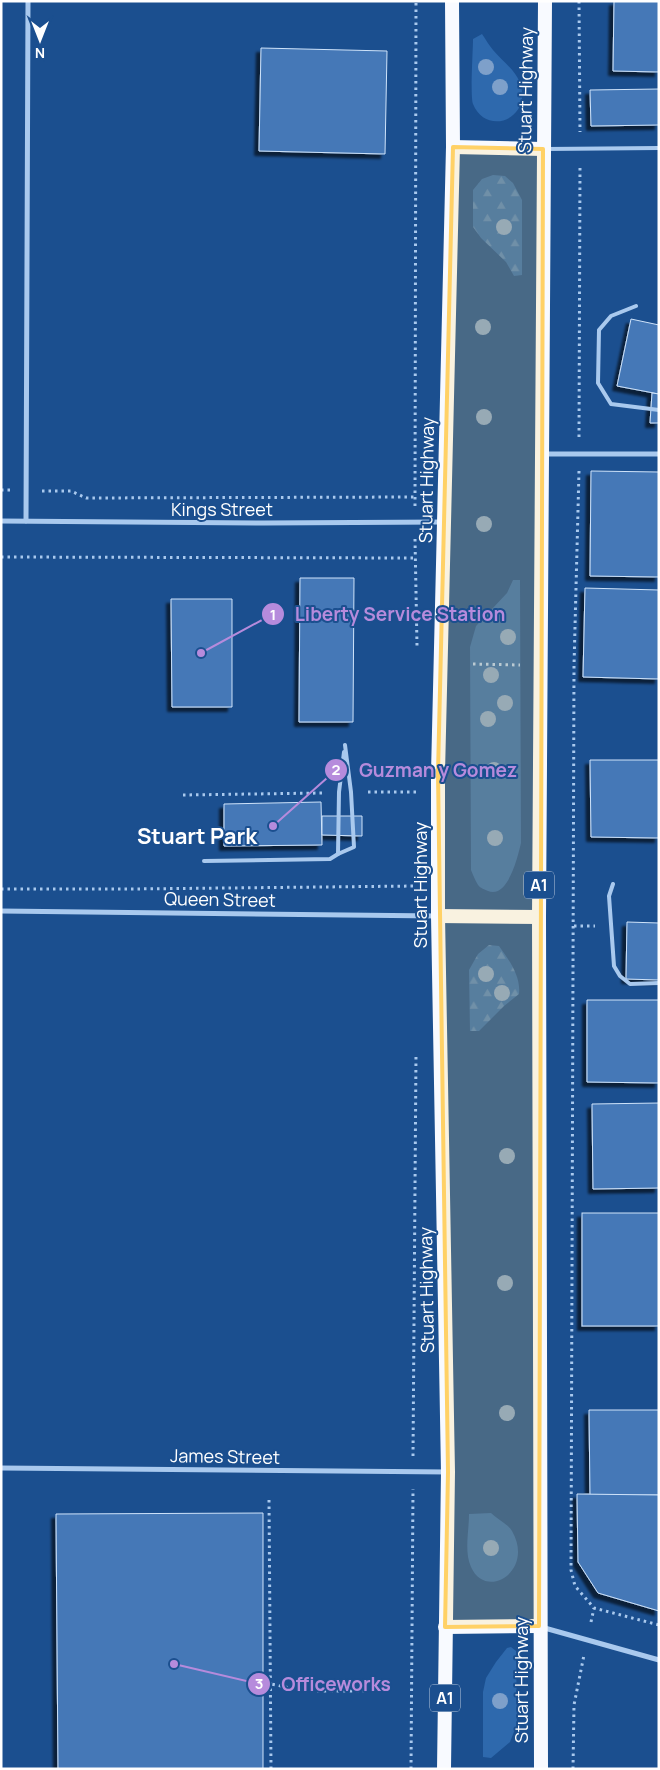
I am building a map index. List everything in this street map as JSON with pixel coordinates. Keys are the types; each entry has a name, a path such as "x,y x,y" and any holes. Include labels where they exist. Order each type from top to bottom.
{"highway":[{"name":"Stuart Highway","path":"444,1769 448,1472 438,916 438,772 453,147 452,1"},
{"name":"Stuart Highway","path":"540,1769 539,916 545,1"},
{"path":"453,147 543,149"},
{"path":"438,916 539,916"},
{"path":"445,1627 539,1626"}],"street":[{"path":"26,521 28,1"},
{"path":"543,454 659,454"},
{"name":"Kings Street","path":"1,521 264,524 443,522"},
{"name":"Queen Street","path":"1,911 438,916"},
{"name":"James Street","path":"1,1468 448,1472"},
{"path":"539,1626 659,1660"}],"lane":[{"path":"543,149 659,148"},
{"path":"636,306 611,316 600,330 598,383 611,404 659,410"},
{"path":"204,861 330,859 354,847 351,792 345,745 339,792 338,854"},
{"path":"613,884 609,896 614,966 620,976 630,984 659,984"}],"path":[{"path":"416,1 416,522"},
{"path":"579,1 579,435"},
{"path":"579,454 574,666 571,1570 576,1586 594,1608 659,1625"},
{"path":"1,490 11,490"},
{"path":"41,491 71,491 86,498 415,497"},
{"path":"1,557 415,558 417,654"},
{"path":"473,664 524,664"},
{"path":"184,795 339,792"},
{"path":"351,792 417,792"},
{"path":"1,889 417,886 417,915"},
{"path":"413,1462 416,1044"},
{"path":"411,1769 413,1482"},
{"path":"269,1500 268,1683 271,1769"},
{"path":"574,1769 574,1705 587,1640"},
{"path":"268,1683 305,1691 367,1691"}],"highlighted area":[{"path":"453,147 543,149 539,1626 445,1627 448,1472 438,773"}],"green space":[{"path":"482,34 493,50 513,71 521,86 522,98 519,108 505,120 487,119 479,114 473,104 473,39"},
{"path":"493,175 505,176 513,183 522,200 522,275 514,276 506,262 481,238 473,227 473,190 482,179"},
{"path":"513,580 520,580 521,843 511,875 501,889 495,892 488,891 479,886 471,870 470,647 476,626 507,593"},
{"path":"489,945 499,946 510,963 518,981 519,994 479,1031 470,1031 469,970 478,954"},
{"path":"491,1513 508,1526 517,1545 517,1558 513,1569 506,1577 497,1581 487,1581 478,1577 471,1567 468,1555 469,1514"},
{"path":"511,1647 516,1651 517,1724 510,1742 491,1758 483,1757 483,1692 486,1678 507,1648"}],"building":[{"path":"614,1 659,1 659,72 613,71"},
{"path":"261,48 387,51 385,154 259,151"},
{"path":"659,89 659,125 591,126 590,90"},
{"path":"631,319 659,325 659,394 617,386"},
{"path":"652,393 659,394 659,423 650,423"},
{"path":"591,471 659,472 659,577 590,576"},
{"path":"300,578 354,578 353,722 299,722"},
{"path":"585,588 659,590 659,679 583,677"},
{"path":"171,599 232,599 232,707 172,707"},
{"path":"590,760 659,760 659,838 591,837"},
{"path":"321,802 322,845 224,846 224,804"},
{"path":"322,816 362,816 362,836 322,835"},
{"path":"627,922 659,923 659,980 626,979"},
{"path":"587,1000 659,1000 659,1083 587,1082"},
{"path":"659,1103 659,1188 593,1189 592,1104"},
{"path":"582,1213 659,1213 659,1326 582,1326"},
{"path":"589,1410 659,1410 659,1495 590,1495"},
{"path":"577,1494 659,1495 659,1611 598,1593 578,1562"},
{"path":"263,1513 263,1769 58,1769 56,1514"}],"place":[{"name":"Liberty Service Station","path":"201,653"},
{"name":"Guzman y Gomez","path":"273,826"},
{"name":"Officeworks","path":"174,1664"}],"district":[{"name":"Stuart Park","path":"197,836"}]}
